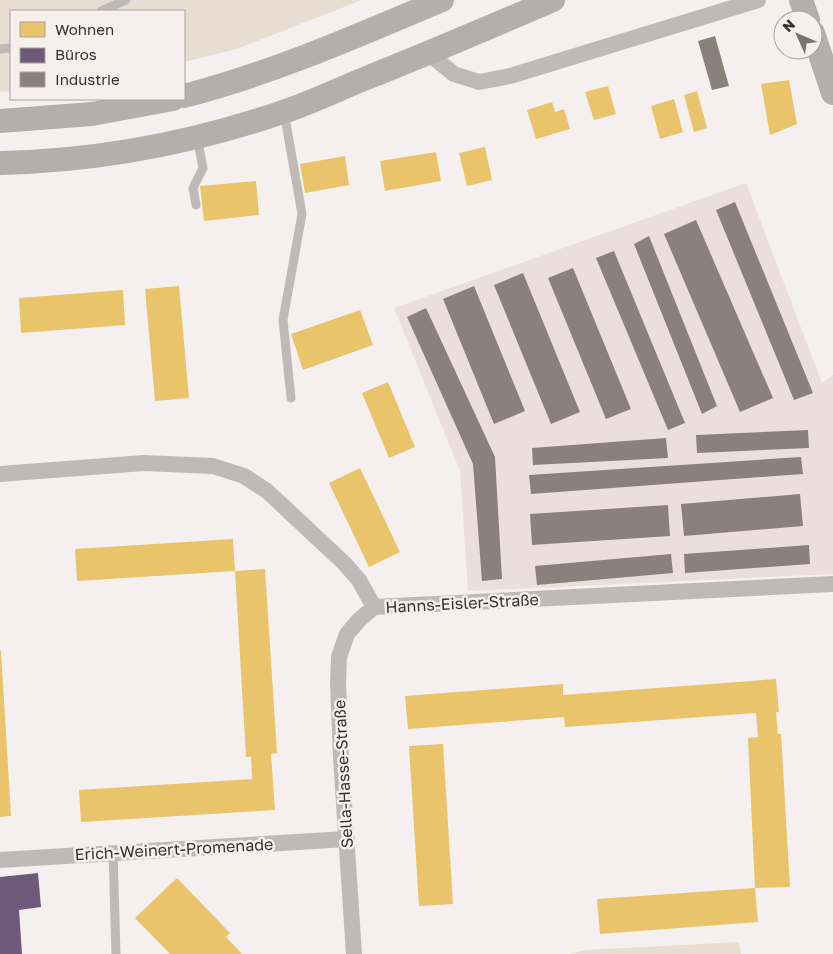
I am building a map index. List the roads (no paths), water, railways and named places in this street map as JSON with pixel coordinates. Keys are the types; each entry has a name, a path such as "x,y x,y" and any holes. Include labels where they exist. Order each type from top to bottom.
{"street":[{"path":"185,96 223,86 296,61 442,0"},
{"path":"0,163 114,154 197,136 284,112 553,0"},
{"path":"428,53 454,74 479,82 510,76 758,0"},
{"path":"822,60 833,93"},
{"path":"0,121 92,114 168,100"},
{"name":"Hanns-Eisler-Straße","path":"0,474 144,463 213,466 244,476 267,491 344,563 359,580 374,607 833,584"},
{"name":"Sella-Hasse-Straße","path":"354,954 341,758 338,683 339,657 347,634 374,607"},
{"name":"Erich-Weinert-Promenade","path":"0,860 347,838"}],"lane":[{"path":"103,10 126,0"},
{"path":"284,112 302,214 283,320 291,398"},
{"path":"196,205 193,188 203,168 197,136"},
{"path":"112,852 116,954"}]}
